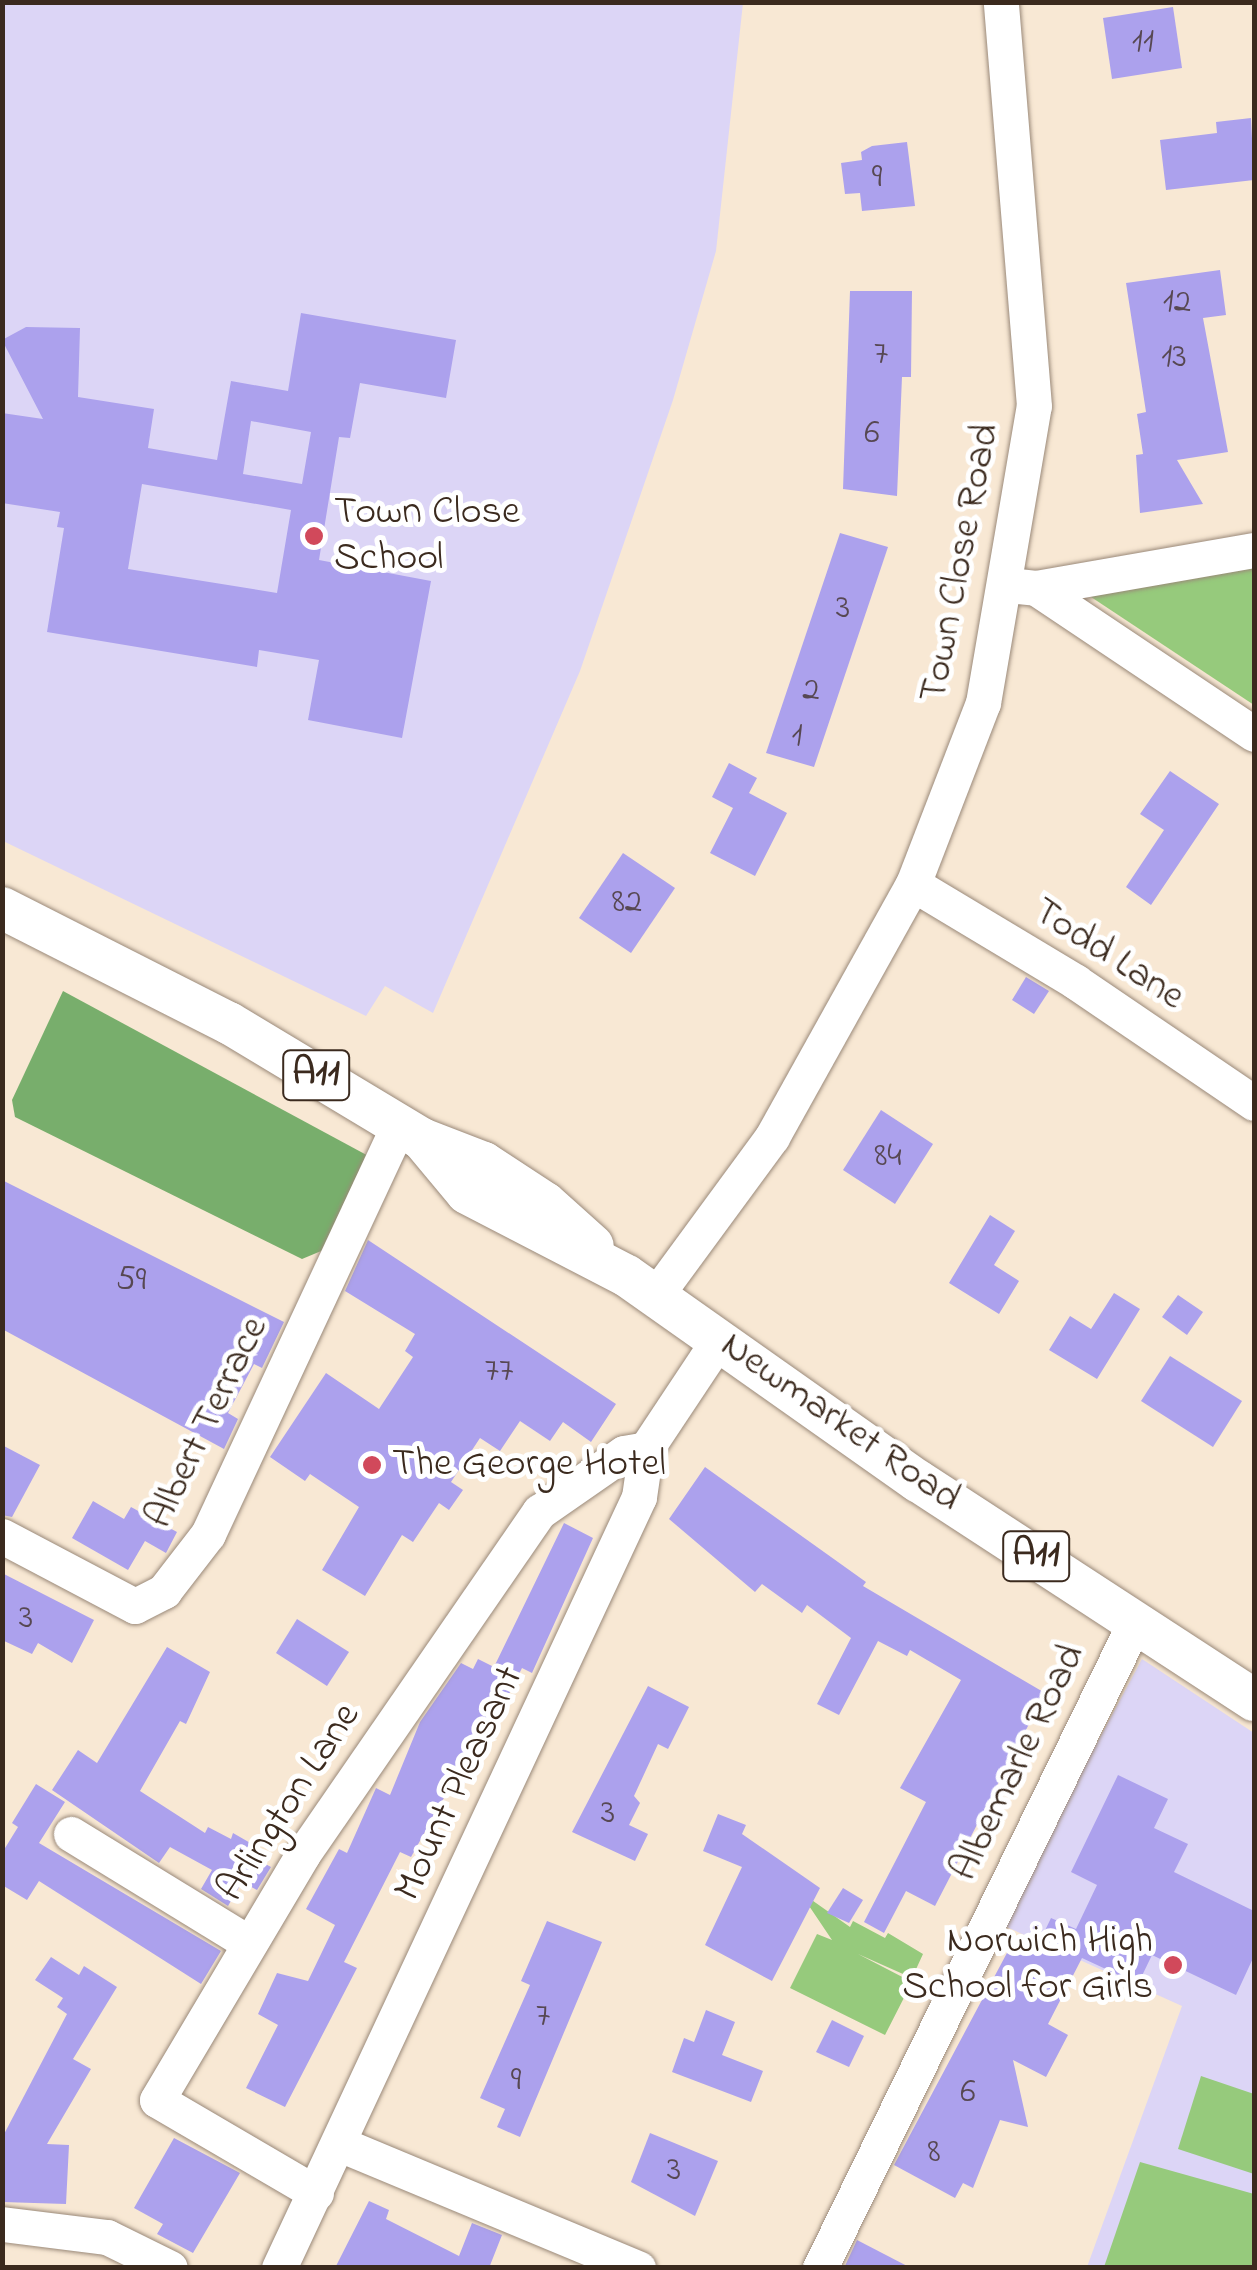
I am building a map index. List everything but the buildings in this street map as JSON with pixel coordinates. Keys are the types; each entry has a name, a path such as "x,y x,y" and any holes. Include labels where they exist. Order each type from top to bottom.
{"main road":[{"name":"Newmarket Road","path":"2,908 229,1023 411,1132 467,1193 641,1286 918,1481 1254,1700"}],"street":[{"name":"Town Close Road","path":"641,1286 772,1137 914,884 983,704 1022,586 1034,406 1002,2"},
{"path":"1022,586 1254,550"},
{"path":"1022,586 1254,734"},
{"name":"Todd Lane","path":"914,884 1254,1102"},
{"name":"Albert Terrace","path":"2,1536 136,1606 164,1591 208,1534 411,1132"},
{"name":"Mount Pleasant","path":"279,2268 342,2145 639,1497 646,1449 719,1340"},
{"name":"Arlington Lane","path":"316,2193 156,2100 303,1854 539,1512 624,1453 646,1449"},
{"name":"Albemarle Road","path":"820,2268 1136,1620"},
{"path":"71,1834 249,1943"},
{"path":"342,2145 638,2268"},
{"path":"2,2224 107,2237 170,2268"}],"shaded area":[{"name":"Town Close School","path":"2,3 743,3 716,251 673,400 580,671 433,1013 385,986 366,1016 3,841"},
{"name":"Norwich High School for Girls","path":"1142,1659 1254,1733 1254,2267 1087,2267 1182,2006 1000,1924"}],"green space":[{"path":"1254,563 1254,705 1088,595"},
{"path":"63,991 374,1159 326,1249 302,1259 15,1117 12,1100"},
{"path":"799,1891 850,1927 853,1921 885,1938 888,1933 923,1954 912,1978 858,1954 912,1982 885,2035 790,1988 817,1934 832,1940"},
{"path":"1201,2076 1254,2094 1254,2174 1178,2149"},
{"path":"1140,2162 1254,2194 1254,2267 1104,2267"}],"place":[{"name":"Town Close School","path":"314,536"},
{"name":"The George Hotel","path":"372,1465"},
{"name":"Norwich High School for Girls","path":"1173,1965"}]}
